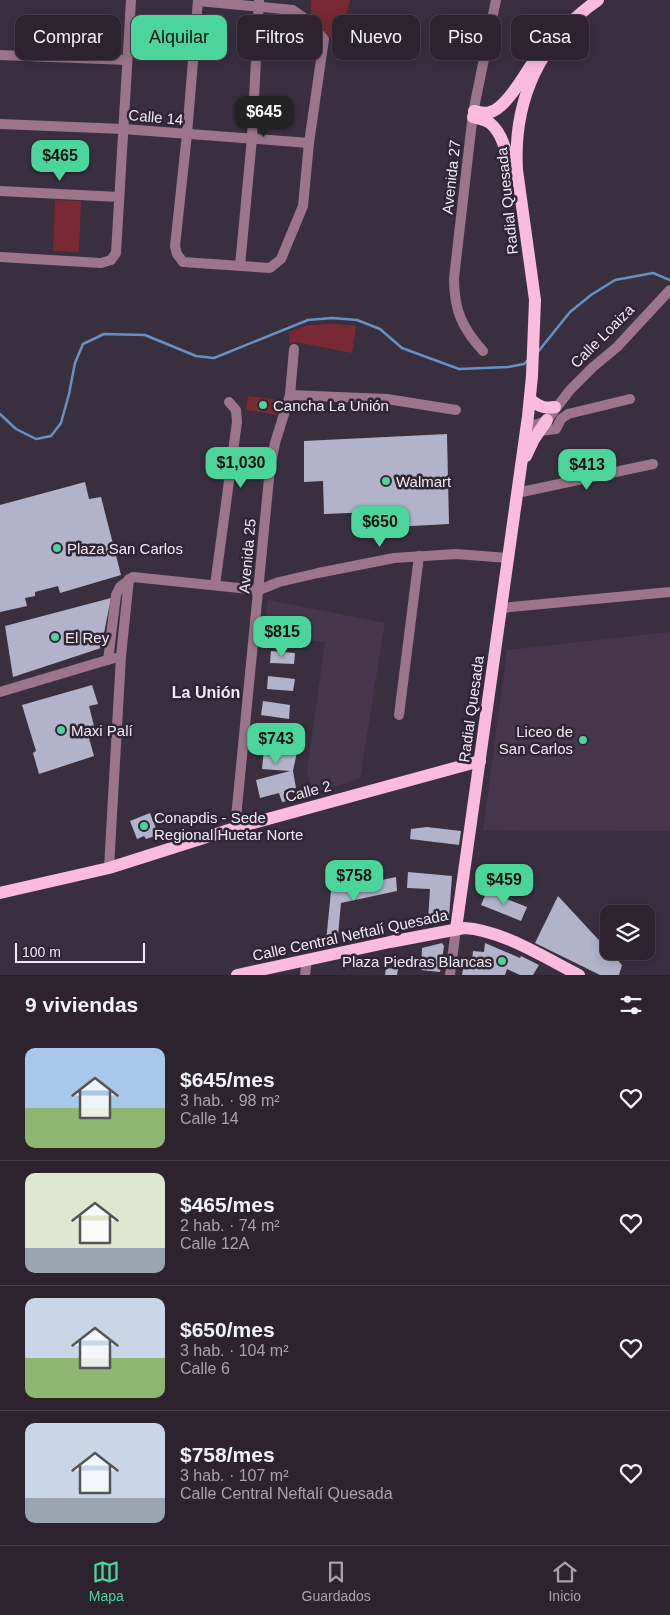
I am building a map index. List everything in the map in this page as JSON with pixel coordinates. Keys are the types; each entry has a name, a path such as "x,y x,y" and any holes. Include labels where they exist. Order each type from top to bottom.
{"main road":[{"name":"Radial Quesada","path":"578,15 598,0"},
{"path":"473,114 496,110 504,103 536,60"},
{"name":"Radial Quesada","path":"456,929 530,399 535,300 521,205 516,150 520,118 528,86 542,60"},
{"path":"473,114 491,124 497,132 507,156 521,205"},
{"path":"530,399 539,406 549,408 557,406"},
{"name":"Calle Loaiza","path":"519,475 531,447 544,425"},
{"name":"Calle 2","path":"0,893 109,868 235,828 480,760"},
{"name":"Calle Central Neftalí Quesada","path":"237,975 456,929 473,928 515,943 578,975"}],"street":[{"path":"0,257 101,263 111,260 116,253 130,0"},
{"name":"Avenida 27","path":"483,351 466,330 460,318 454,294 454,278 473,114 496,0"},
{"path":"198,1 259,3 292,10 307,20 324,39 309,143 303,206 281,259 270,268 183,262 177,254 175,246 198,1"},
{"path":"240,266 252,138 259,3"},
{"path":"0,55 127,60"},
{"name":"Calle 14","path":"0,124 123,129 309,143"},
{"path":"0,191 119,197"},
{"name":"Calle Loaiza","path":"544,425 557,406 593,367 616,347 668,292"},
{"name":"Avenida 25","path":"235,828 270,468 274,443 290,395 294,349"},
{"path":"290,395 387,399 456,410"},
{"path":"527,421 556,429 561,419 568,414 630,399"},
{"path":"215,585 237,422 236,410 229,402"},
{"name":"Calle Loaiza","path":"527,421 557,406"},
{"path":"517,493 653,464"},
{"path":"108,660 116,595 120,587 129,580 138,577 259,590 279,582 394,558 456,554 508,558"},
{"path":"398,715 419,556"},
{"path":"109,868 121,656 129,580"},
{"path":"501,608 670,592"},
{"path":"0,692 121,656"},
{"path":"450,975 456,929"},
{"path":"305,975 307,960"}],"shaded area":[{"path":"311,0 350,0 346,15 332,15 332,40 322,29 322,15 311,15"},
{"path":"55,200 81,201 79,252 53,251"},
{"path":"336,324 356,326 352,353 296,342 289,343 289,332 307,325"},
{"name":"Cancha La Unión","path":"248,396 280,400 277,415 246,410"},
{"path":"268,600 385,623 360,778 312,794 307,771 325,642 265,635"},
{"name":"Liceo de San Carlos","path":"670,632 670,831 483,830 507,650"}],"building":[{"name":"Walmart","path":"447,434 449,524 374,528 374,512 324,514 323,481 304,482 304,441"},
{"name":"Plaza San Carlos","path":"85,482 89,499 101,497 121,575 60,593 58,586 35,592 35,596 25,598 27,606 0,612 0,505"},
{"name":"El Rey","path":"111,598 101,648 13,677 5,626"},
{"path":"271,651 295,653 294,664 270,663"},
{"path":"268,676 295,679 293,691 267,689"},
{"name":"Maxi Palí","path":"92,685 98,704 89,706 95,730 87,731 94,756 39,774 33,753 36,751 22,705"},
{"path":"263,701 290,705 289,719 261,715"},
{"path":"259,727 286,731 285,745 279,744 278,751 297,752 293,771 296,788 284,791 287,801 282,802 279,793 260,798 256,780 290,771 262,769 264,749 266,750 267,742 258,741"},
{"name":"Conapdis - Sede Regional Huetar Norte","path":"150,813 157,831 153,832 155,836 146,839 144,836 137,839 130,821"},
{"path":"427,827 461,831 459,845 410,839 411,829"},
{"path":"408,872 452,876 449,917 443,923 430,924 428,920 430,889 407,888"},
{"path":"396,877 397,891 341,903 337,946 326,942 331,891"},
{"path":"487,891 527,907 521,921 481,905"},
{"path":"558,896 600,941 600,960 617,960 622,965 619,975 600,975 535,943"},
{"path":"442,943 444,946 440,972 421,970 422,948"},
{"name":"Plaza Piedras Blancas","path":"485,943 520,958 521,956 539,965 533,975 520,975 507,969 505,975 462,975 463,969 471,969 473,951 484,952"},
{"path":"386,968 398,969 397,975 385,975"}],"waterway":[{"path":"537,353 570,312 591,295 615,280 653,273 670,280"},
{"path":"0,414 16,429 36,439 51,436 61,423 75,363 83,344 104,334 145,335 196,356 214,358 308,320 332,318 357,320 380,329 402,348 459,369 508,367 524,364 527,361"}],"place":[{"name":"Cancha La Unión","path":"263,405"},
{"name":"Walmart","path":"386,481"},
{"name":"Plaza San Carlos","path":"57,548"},
{"name":"El Rey","path":"55,637"},
{"name":"Maxi Palí","path":"61,730"},
{"name":"Liceo de San Carlos","path":"583,740"},
{"name":"Conapdis - Sede Regional Huetar Norte","path":"144,826"},
{"name":"Plaza Piedras Blancas","path":"502,961"}],"district":[{"name":"La Unión","path":"206,692"}]}
